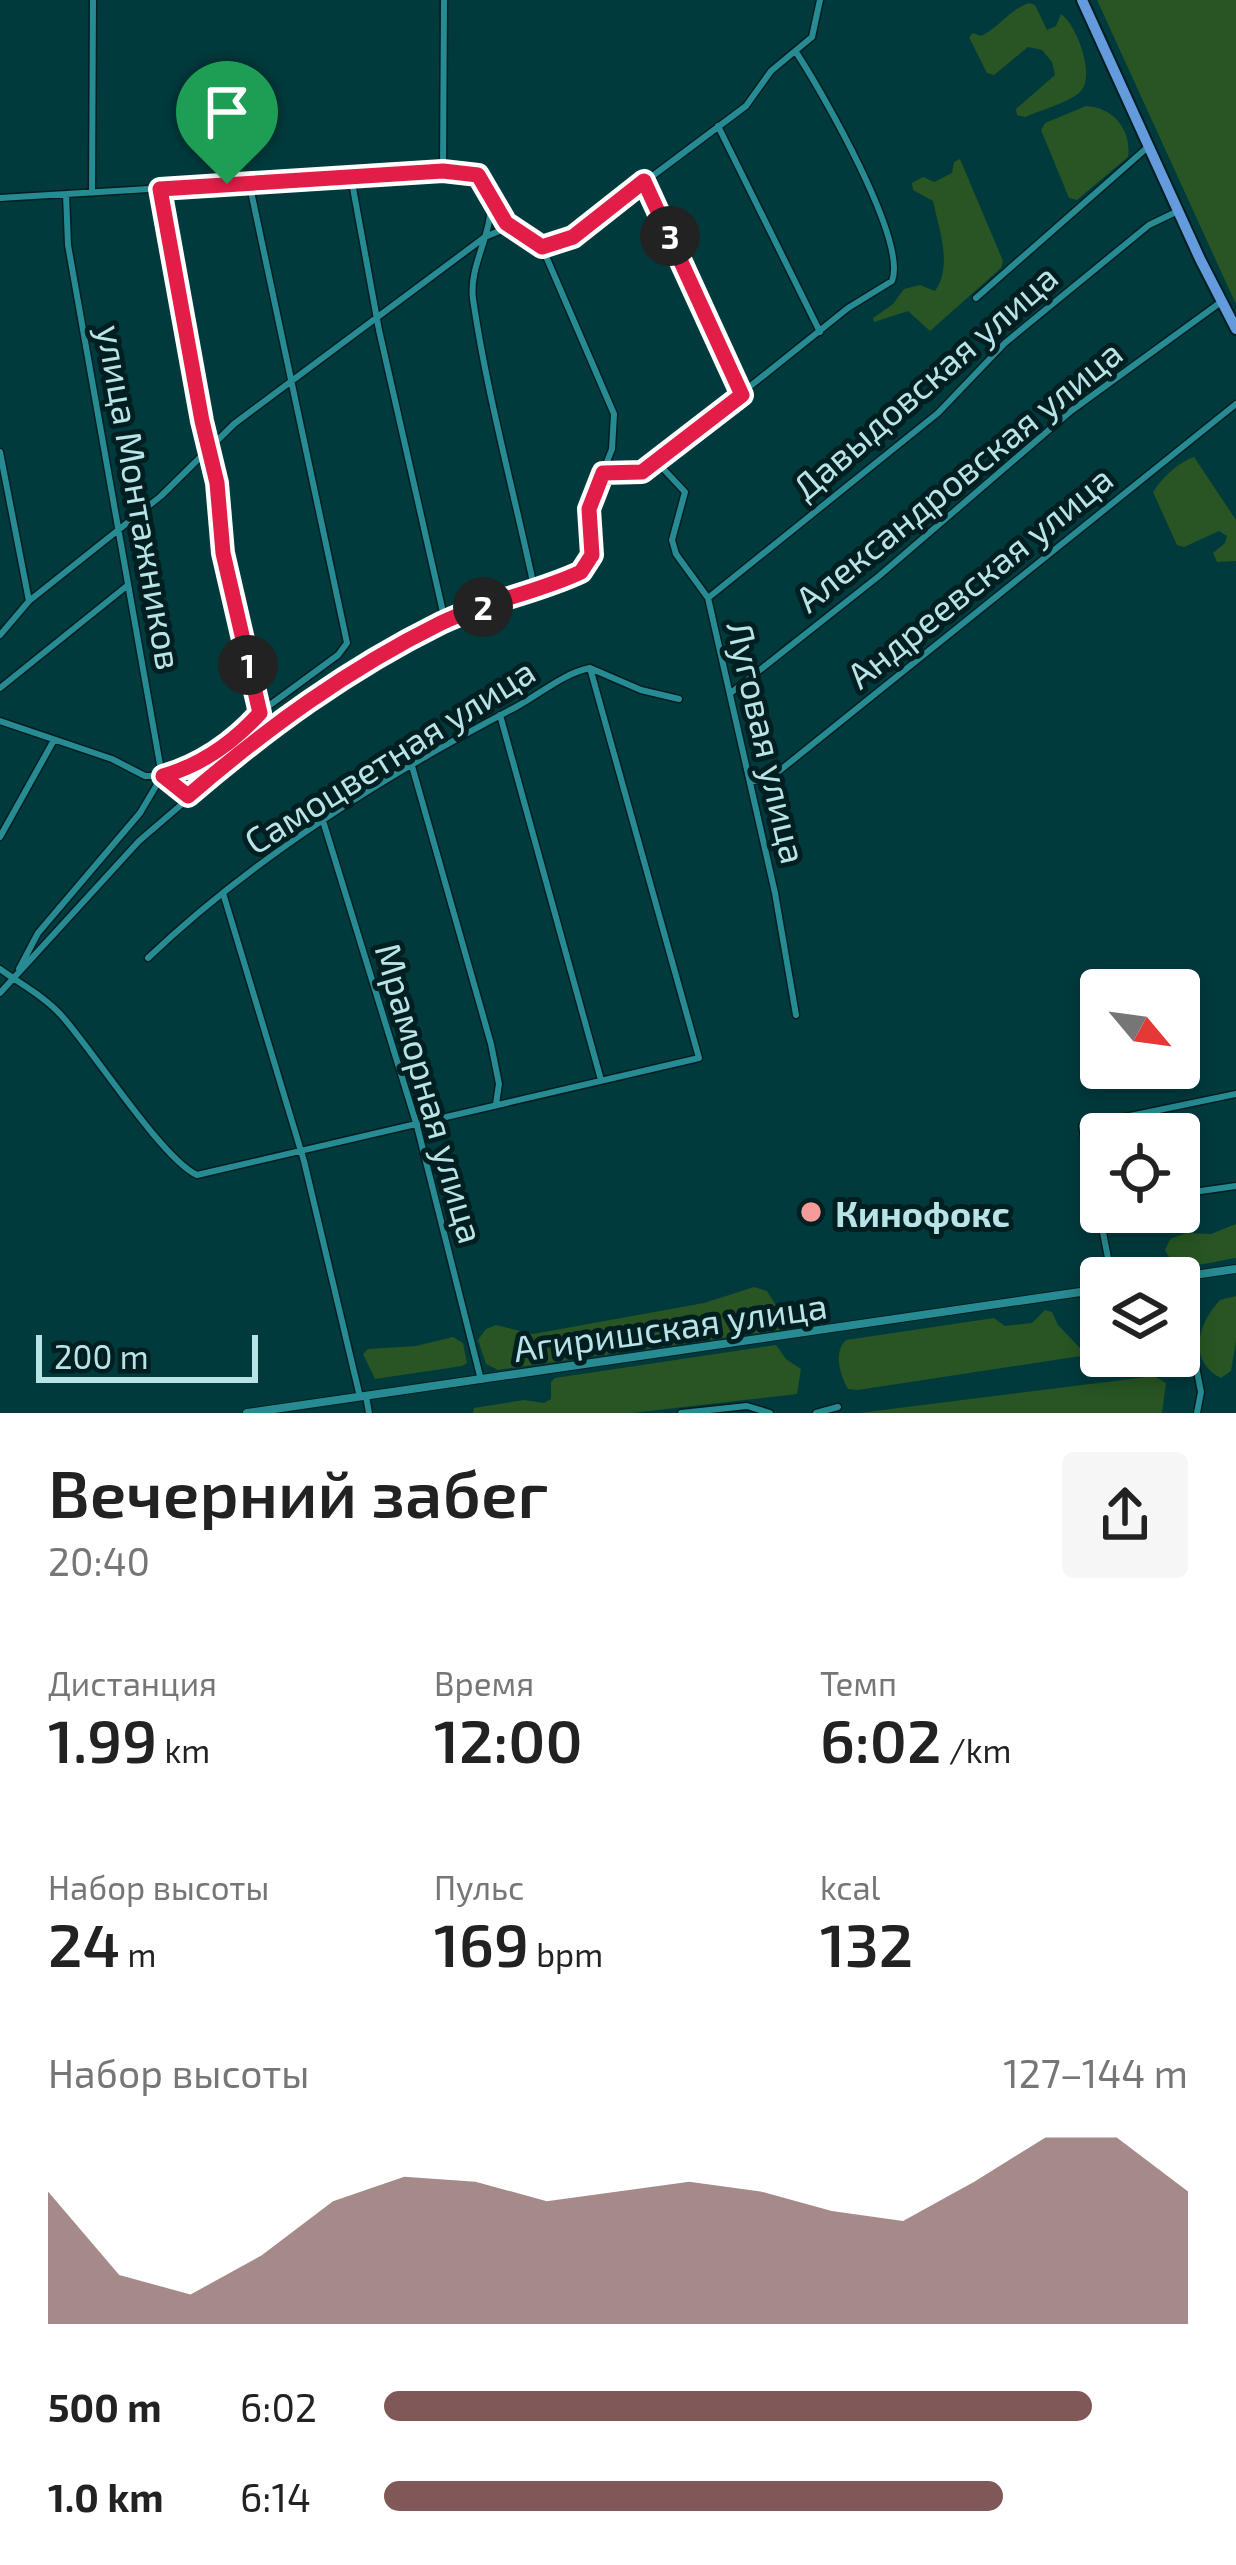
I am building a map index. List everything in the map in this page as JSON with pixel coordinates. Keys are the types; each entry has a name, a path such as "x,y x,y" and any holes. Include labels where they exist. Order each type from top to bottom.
{"highway":[{"path":"1082,0 1236,329"}],"street":[{"path":"92,193 93,0"},
{"path":"443,171 444,0"},
{"path":"542,247 573,237 746,106 771,71 816,31 820,0"},
{"path":"603,473 635,474 656,461 886,286 894,275 888,232 842,131 796,52"},
{"path":"718,126 820,332"},
{"path":"976,298 1149,146"},
{"path":"0,198 473,172 483,179 506,223 542,247 614,414 615,434 589,509 590,562 572,576 445,621 309,700 139,841 0,993"},
{"path":"351,177 445,621"},
{"path":"644,181 742,395"},
{"path":"0,721 112,759 145,776 163,776 212,754 346,648 294,379 249,182"},
{"path":"160,189 217,483 223,553 260,713"},
{"path":"489,193 490,212 472,295 534,587"},
{"name":"улица Монтажников","path":"66,194 68,245 163,776"},
{"name":"Давыдовская улица","path":"708,598 938,412 1005,343 1149,225 1178,211"},
{"path":"0,635 29,601 161,496 234,424 485,237 497,230 516,232"},
{"name":"Александровская улица","path":"732,692 929,535 1071,411 1221,302"},
{"name":"Андреевская улица","path":"750,782 773,776 1236,404"},
{"path":"0,452 29,601"},
{"name":"Луговая улица","path":"656,461 685,492 672,540 676,554 708,598 732,692 796,1015"},
{"path":"0,688 129,585"},
{"path":"0,969 59,1012 155,1133 188,1171 197,1174 699,1058 590,668"},
{"name":"Самоцветная улица","path":"148,958 223,892 323,823 569,676 590,668 679,699"},
{"path":"500,716 601,1080"},
{"path":"0,837 54,740"},
{"path":"412,766 494,1057 499,1084 496,1104"},
{"path":"163,776 188,796"},
{"path":"14,979 38,933 140,813 163,776"},
{"name":"Мраморная улица","path":"323,823 417,1126 481,1380"},
{"path":"223,892 302,1153 369,1413"},
{"path":"1145,1113 1236,1094"},
{"path":"1200,1191 1236,1186"},
{"path":"1200,1274 1236,1269"},
{"name":"Агиришская улица","path":"247,1413 1080,1292"},
{"path":"1197,1413 1198,1377"},
{"path":"681,1413 747,1406 770,1413"},
{"path":"816,1413 838,1407"}],"green space":[{"path":"1097,0 1236,0 1236,303 1234,300"},
{"path":"1029,3 1035,5 1047,30 1056,26 1061,14 1067,20 1083,52 1086,76 1079,93 1025,117 1017,115 1016,109 1055,75 1052,62 1042,50 1028,47 994,75 987,73 969,37 973,33 981,36"},
{"path":"1086,106 1105,111 1119,122 1127,138 1128,157 1077,200 1069,198 1041,130 1045,123"},
{"path":"960,159 1003,261 1001,268 930,331 908,311 874,322 904,289 920,285 935,291 943,270 943,247 933,201 913,190 912,183 923,177 934,182 952,173 954,162"},
{"path":"1194,457 1236,520 1236,561 1217,562 1213,553 1227,536 1219,531 1184,547 1177,545 1153,492 1171,471"},
{"path":"1236,1224 1236,1258 1200,1264 1200,1257 1169,1257 1165,1250 1170,1239 1186,1233 1211,1234"},
{"path":"754,1287 767,1291 786,1329 498,1370 486,1364 478,1340 496,1325 533,1334 704,1303"},
{"path":"1236,1296 1231,1371 1221,1378 1210,1371 1200,1352 1202,1330 1220,1300"},
{"path":"1045,1310 1052,1312 1080,1348 1080,1356 858,1390 848,1389 842,1377 839,1357 846,1340 994,1318 1005,1326 1032,1323"},
{"path":"453,1337 463,1343 467,1363 462,1366 375,1379 363,1354 368,1349 416,1346"},
{"path":"776,1345 801,1369 797,1394 632,1413 473,1413 474,1408 524,1400 544,1403 551,1399 555,1378"},
{"path":"1146,1377 1166,1383 1162,1413 859,1413"}],"place":[{"name":"Кинофокс","path":"811,1212"}],"route":[{"path":"473,172 483,179 506,223 542,247 573,237 644,181 742,395 642,472 603,473 587,521 592,555 581,572 445,621 356,669 274,725 188,796 163,776 212,754 260,713 223,553 217,483 160,189 227,184 473,172"}]}
